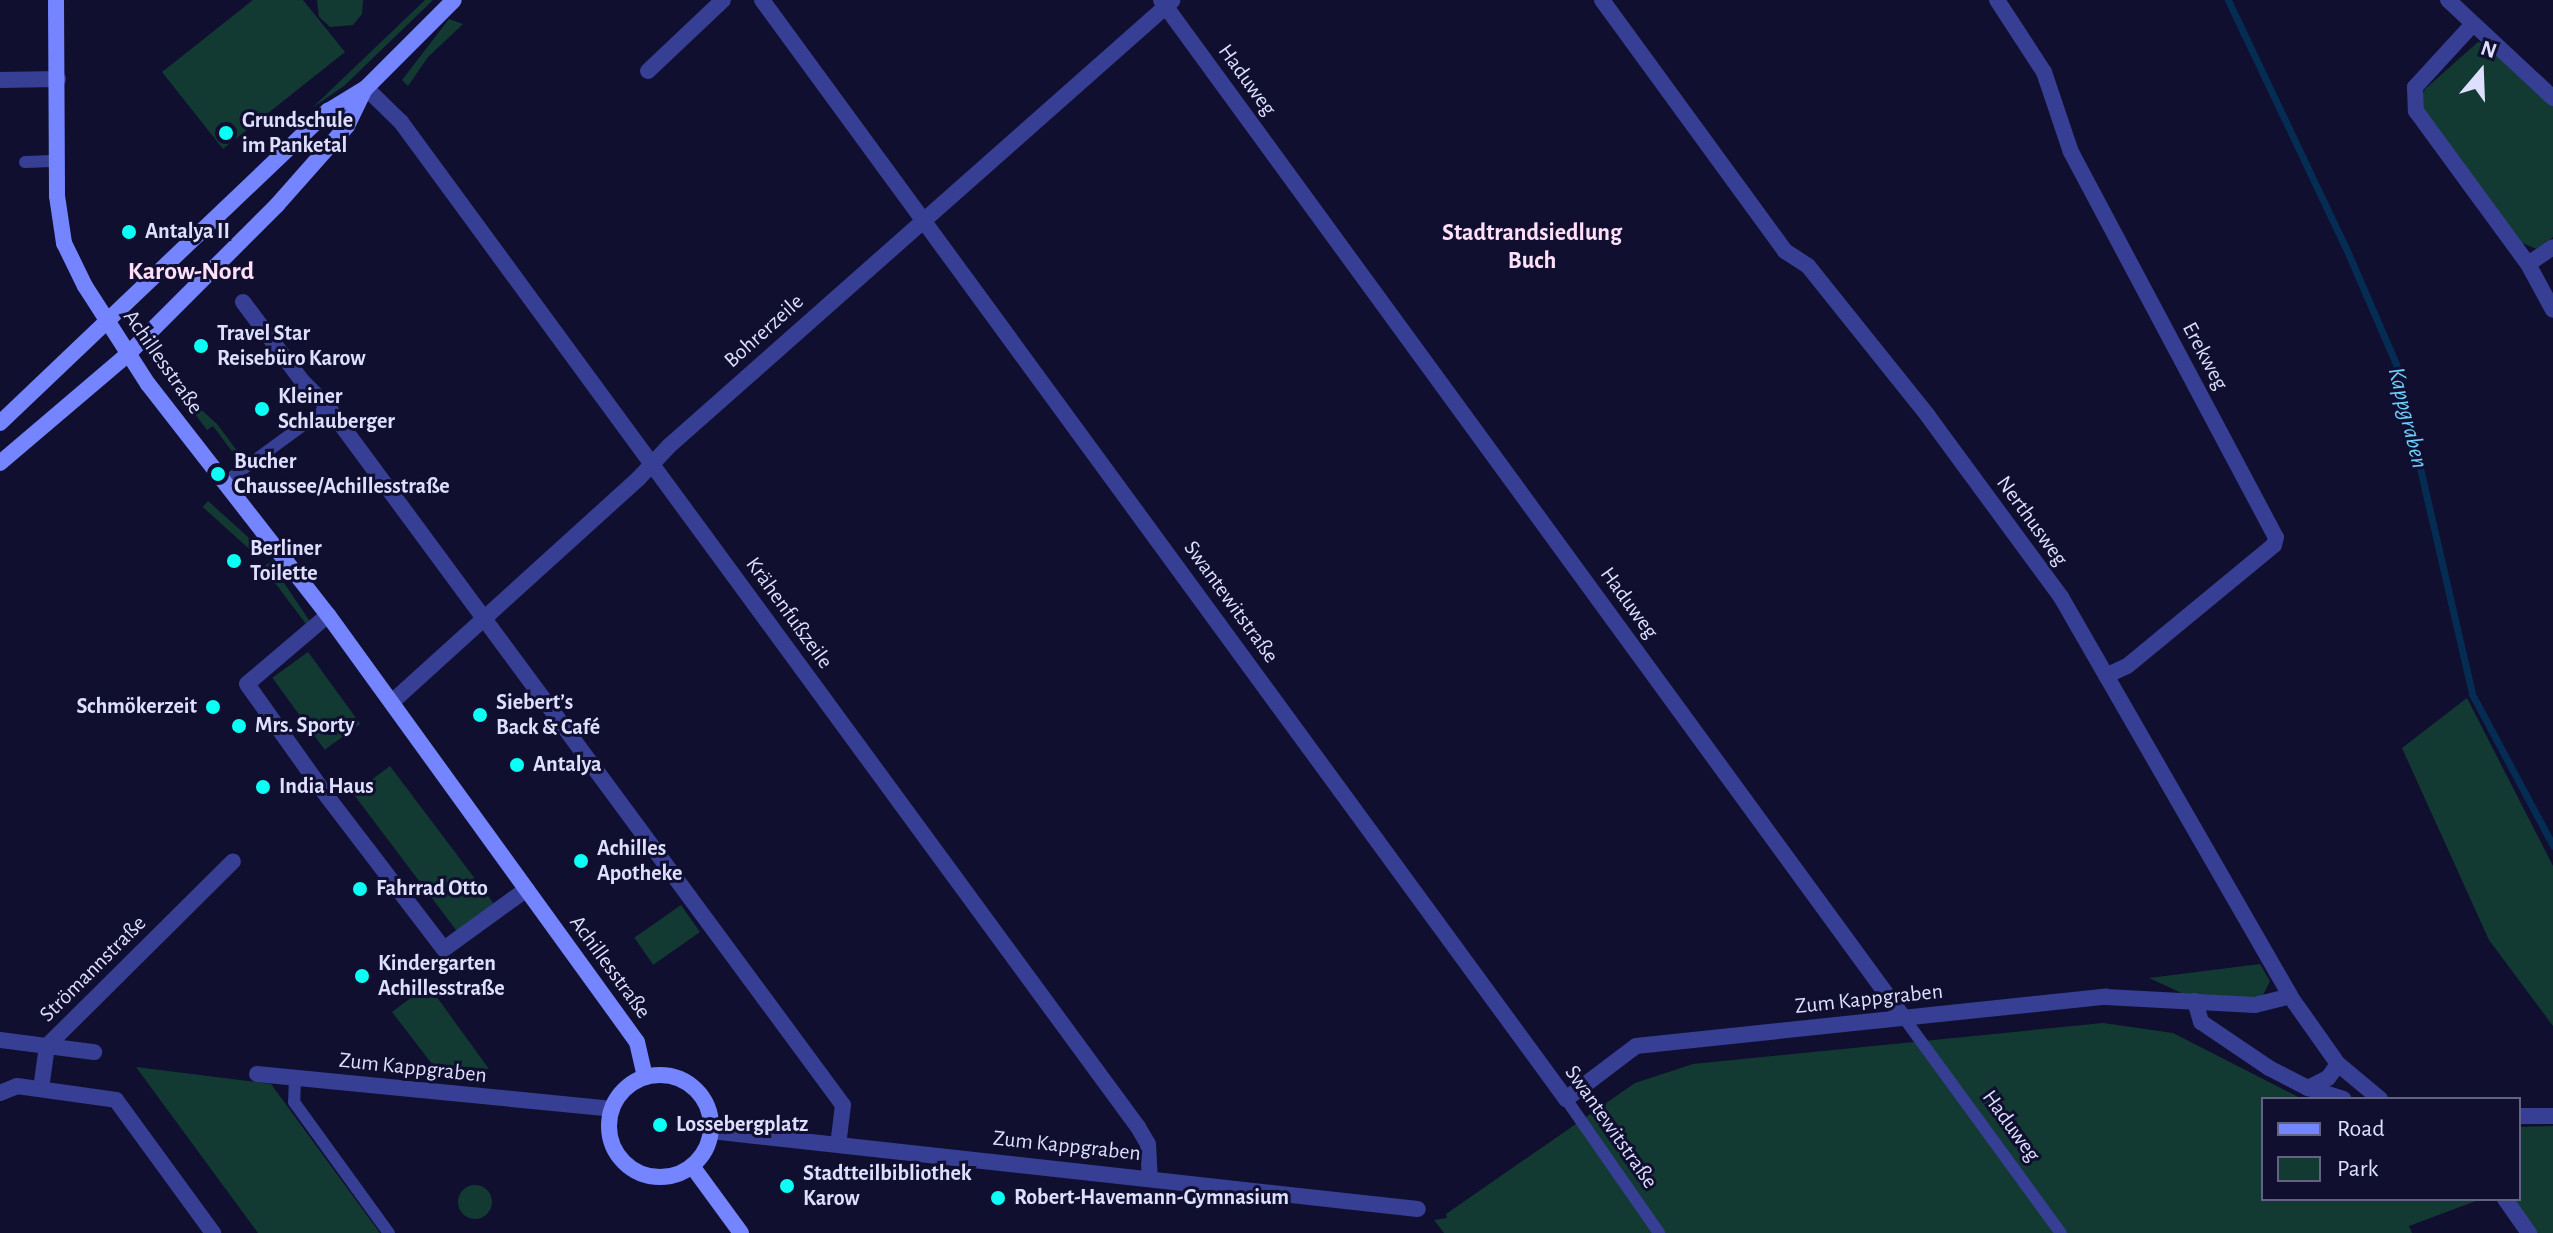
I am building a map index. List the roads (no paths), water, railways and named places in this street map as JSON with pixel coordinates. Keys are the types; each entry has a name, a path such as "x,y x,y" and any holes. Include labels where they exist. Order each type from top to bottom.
{"street":[{"name":"Achillesstraße","path":"56,0 57,196 64,243 85,286 128,354 328,615 637,1042 645,1077"},
{"path":"3,414 108,321 328,111 366,88 454,0"},
{"path":"648,71 723,0"},
{"name":"Swantewitstraße","path":"762,0 1566,1099"},
{"name":"Nerthusweg","path":"1602,0 1785,251 1808,266 1928,416 2061,597 2290,996 2338,1064 2378,1097"},
{"name":"Erekweg","path":"1997,0 2044,72 2071,152 2276,537 2274,545 2139,656 2106,676"},
{"path":"2448,0 2553,98"},
{"name":"Bohrerzeile","path":"392,702 923,218 1167,2"},
{"name":"Haduweg","path":"1167,2 1904,1018"},
{"path":"2473,24 2415,87 2416,111 2528,264 2553,310"},
{"path":"0,80 58,79"},
{"path":"0,463 128,354 309,169 347,126 366,88"},
{"name":"Krähenfußzeile","path":"366,88 401,122 1138,1127 1148,1144 1150,1178"},
{"path":"2528,264 2553,247"},
{"path":"243,302 302,381 328,407 843,1105 838,1143"},
{"path":"328,615 247,684 315,780 444,949 527,889"},
{"name":"Strömannstraße","path":"41,1089 47,1046 233,861"},
{"name":"Zum Kappgraben","path":"1566,1099 1636,1046 2106,997 2255,1005 2290,996"},
{"path":"2195,1001 2201,1022 2269,1068 2308,1088 2337,1097"},
{"path":"0,1040 94,1052"},
{"path":"2308,1088 2328,1078 2338,1064"},
{"name":"Zum Kappgraben","path":"257,1074 612,1109"},
{"path":"659,1074 681,1079 699,1091 710,1111 711,1131 705,1152 692,1166 674,1175 653,1176 636,1171 622,1160 613,1145 609,1127 612,1109 619,1095 645,1077 659,1074"},
{"path":"0,1093 17,1086 116,1100 213,1233"},
{"path":"2521,1116 2553,1116"},
{"name":"Zum Kappgraben","path":"711,1131 1418,1209"},
{"path":"692,1166 741,1233"},
{"path":"2506,1201 2529,1233"}],"lane":[{"path":"25,162 58,161"},
{"path":"224,483 328,407"},
{"name":"Haduweg","path":"1904,1018 2061,1233"},
{"path":"295,1078 294,1102 389,1233"},
{"name":"Swantewitstraße","path":"1566,1099 1659,1233"}],"waterway":[{"name":"Kappgraben","path":"2228,0 2345,246 2396,364 2472,694 2553,846"}],"place":[{"name":"Grundschule im Panketal","path":"226,133"},
{"name":"Antalya II","path":"129,232"},
{"name":"Travel Star Reisebüro Karow","path":"201,346"},
{"name":"Kleiner Schlauberger","path":"262,409"},
{"name":"Bucher Chaussee/Achillesstraße","path":"218,474"},
{"name":"Berliner Toilette","path":"234,561"},
{"name":"Schmökerzeit","path":"213,707"},
{"name":"Siebert’s Back & Café","path":"480,715"},
{"name":"Mrs. Sporty","path":"239,726"},
{"name":"Antalya","path":"517,765"},
{"name":"India Haus","path":"263,787"},
{"name":"Achilles Apotheke","path":"581,861"},
{"name":"Fahrrad Otto","path":"360,889"},
{"name":"Kindergarten Achillesstraße","path":"362,976"},
{"name":"Lossebergplatz","path":"660,1125"},
{"name":"Stadtteilbibliothek Karow","path":"787,1186"},
{"name":"Robert-Havemann-Gymnasium","path":"998,1198"}],"district":[{"name":"Stadtrandsiedlung Buch","path":"1532,248"},
{"name":"Karow-Nord","path":"191,272"}]}
